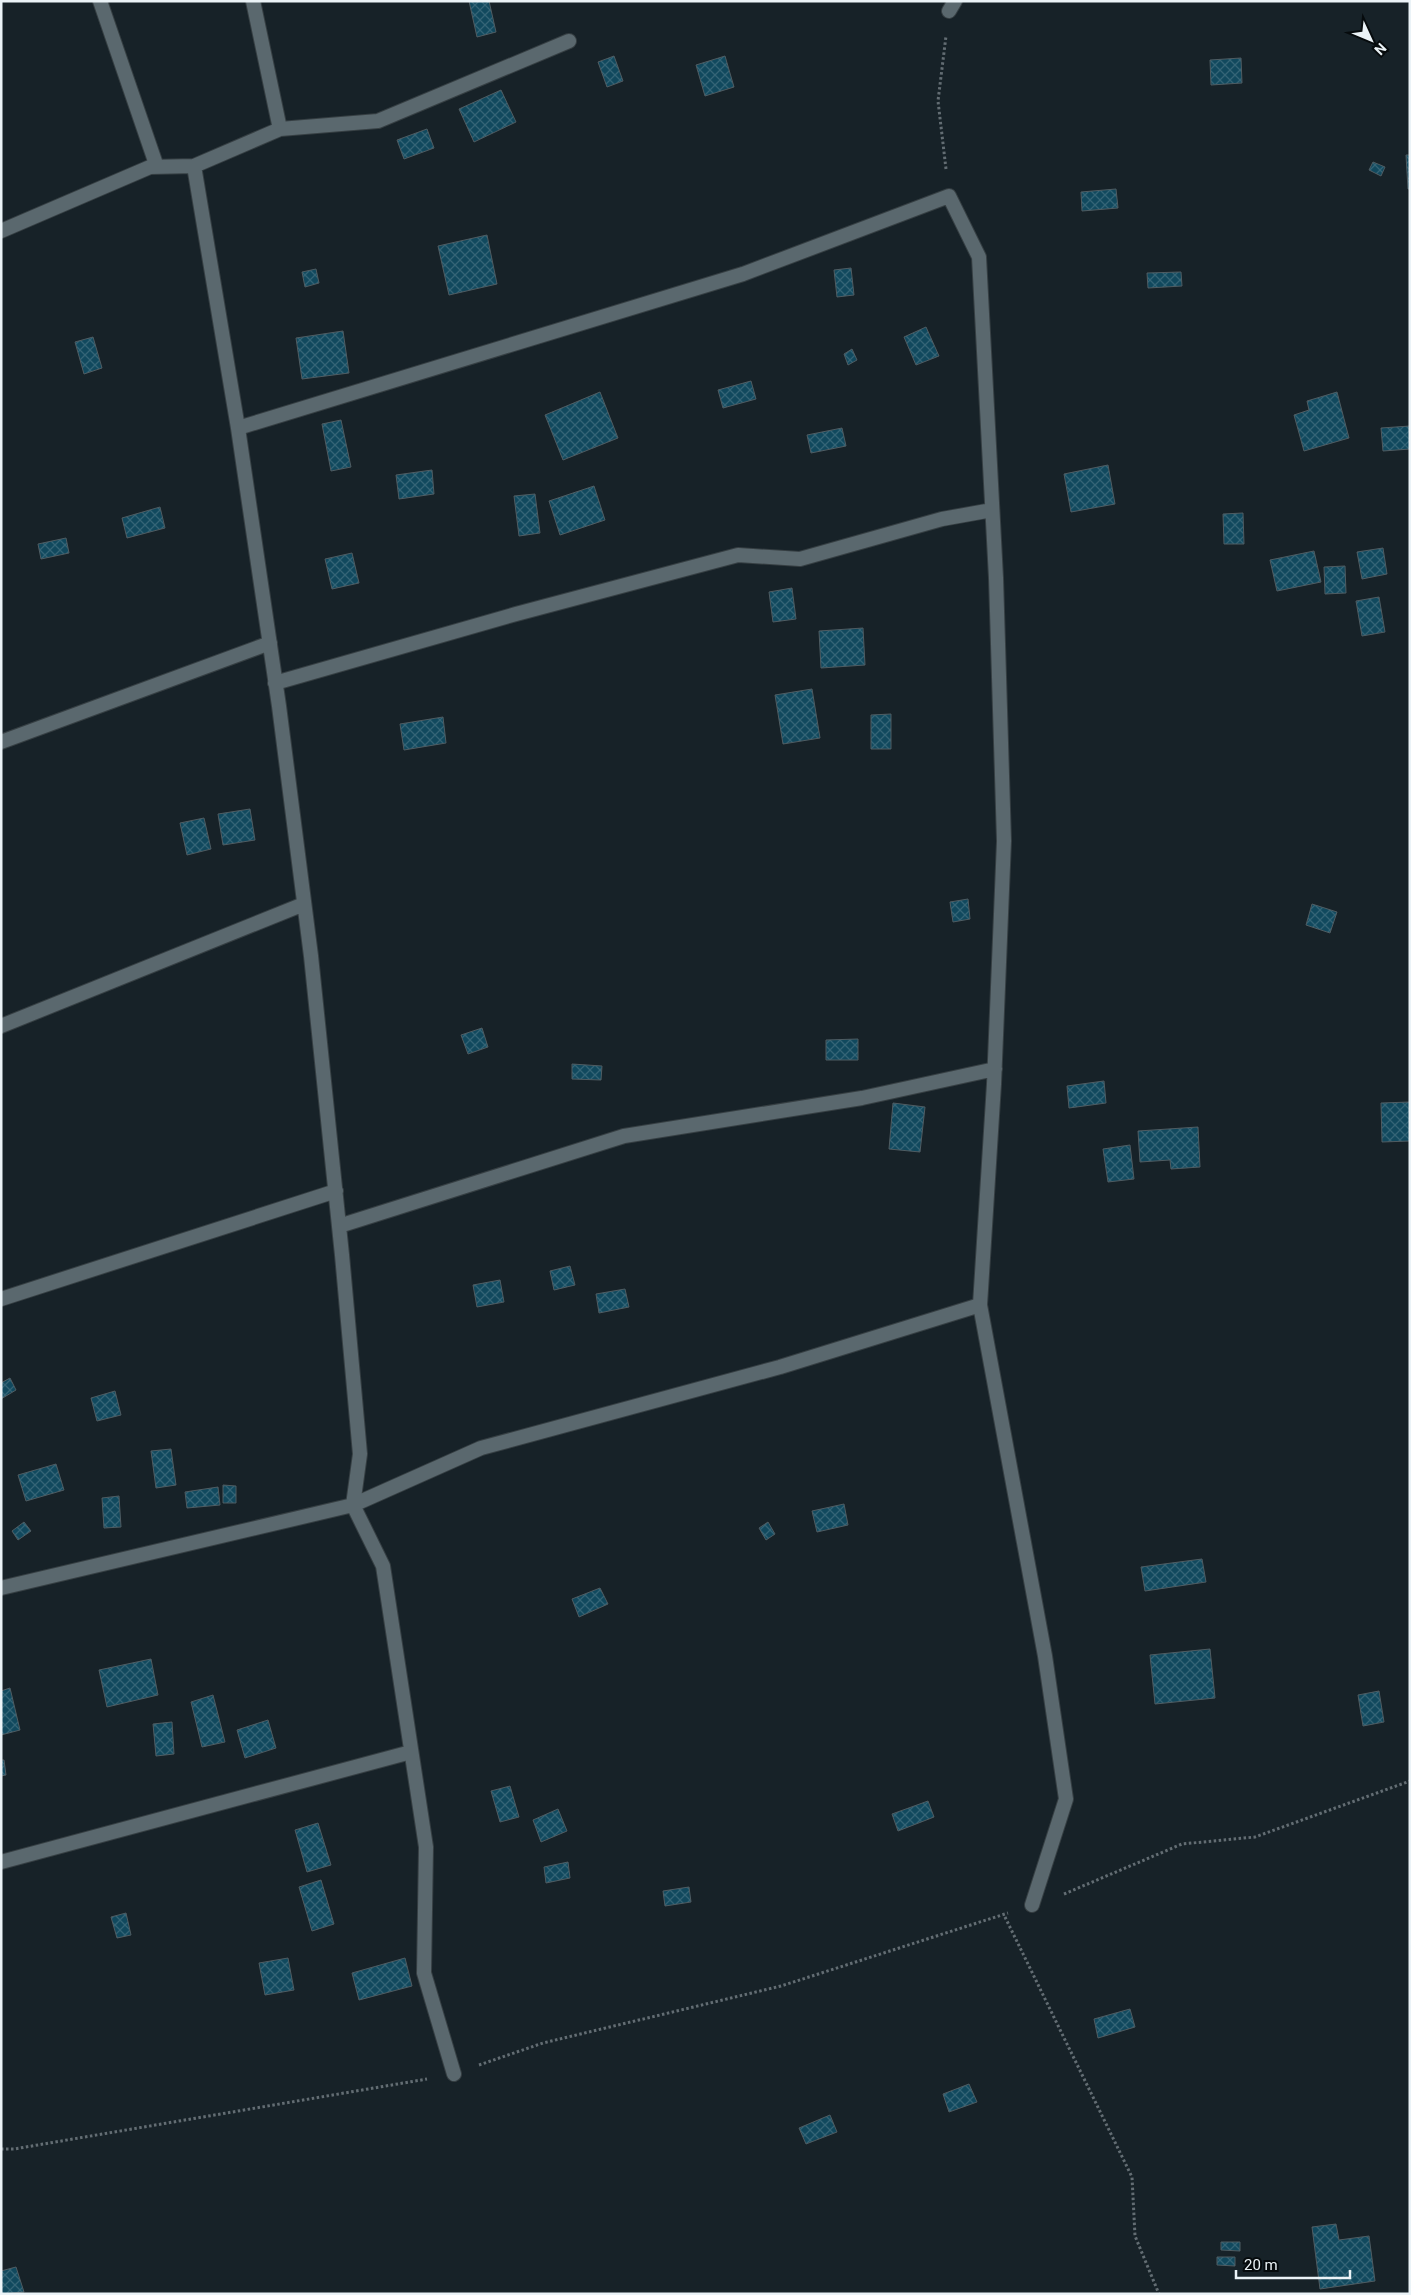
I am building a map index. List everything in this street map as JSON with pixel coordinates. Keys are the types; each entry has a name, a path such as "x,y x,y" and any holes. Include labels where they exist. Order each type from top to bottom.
{"street":[{"path":"100,1 157,167"},
{"path":"253,1 280,130"},
{"path":"1,231 150,167 194,166 280,130 378,121 569,41"},
{"path":"194,166 238,428 270,643 304,904 336,1191 360,1454 353,1505 383,1566 426,1847 424,1973 454,2074"},
{"path":"238,428 743,274 949,196 979,257 992,510 1004,841 994,1069 980,1305 1045,1656 1066,1799 1032,1905"},
{"path":"275,683 516,614 738,555 800,559 942,520 992,510"},
{"path":"1,742 270,643"},
{"path":"1,1026 304,904"},
{"path":"339,1226 624,1136 862,1098 994,1069"},
{"path":"1,1298 336,1191"},
{"path":"1,1588 353,1505 482,1448 780,1368 980,1305"},
{"path":"1,1862 411,1752"}],"path":[{"path":"949,196 938,101 952,6"},
{"path":"1,2149 194,2119 454,2074 543,2043 781,1986 1060,1896 1182,1844 1255,1836 1410,1781"},
{"path":"1004,1914 1132,2177 1135,2236 1159,2294"}],"building":[{"path":"469,1 489,1 496,32 477,37"},
{"path":"614,56 623,81 607,87 598,62"},
{"path":"725,56 734,87 705,96 696,65"},
{"path":"1241,58 1242,83 1211,85 1210,60"},
{"path":"501,90 516,122 474,142 459,109"},
{"path":"427,129 434,148 404,159 397,140"},
{"path":"1406,155 1410,155 1410,189 1408,189"},
{"path":"1373,162 1385,167 1381,176 1369,170"},
{"path":"1116,189 1118,208 1082,211 1081,192"},
{"path":"487,235 497,284 449,295 438,246"},
{"path":"851,268 854,295 837,297 834,270"},
{"path":"316,269 319,283 305,287 302,272"},
{"path":"1181,272 1182,286 1148,288 1147,273"},
{"path":"926,327 939,356 916,365 904,337"},
{"path":"343,331 349,373 302,379 296,338"},
{"path":"93,337 102,368 84,374 75,342"},
{"path":"852,349 857,360 848,365 844,354"},
{"path":"751,381 756,399 723,408 718,390"},
{"path":"600,392 618,438 563,460 545,415"},
{"path":"1337,392 1349,438 1304,451 1294,415 1309,410 1307,401"},
{"path":"341,420 351,467 331,471 322,424"},
{"path":"1410,426 1410,449 1383,451 1381,428"},
{"path":"842,428 846,446 811,453 807,435"},
{"path":"1108,465 1115,504 1071,512 1064,474"},
{"path":"432,470 434,494 399,499 396,475"},
{"path":"594,486 605,520 560,535 549,501"},
{"path":"535,494 540,533 519,536 514,496"},
{"path":"160,507 165,528 127,538 122,518"},
{"path":"1243,513 1244,544 1224,544 1223,514"},
{"path":"66,538 69,553 41,559 38,544"},
{"path":"1383,548 1387,574 1362,579 1357,552"},
{"path":"1314,551 1321,582 1277,591 1270,560"},
{"path":"352,553 359,583 332,589 325,559"},
{"path":"1345,566 1346,593 1325,594 1324,567"},
{"path":"792,588 796,619 773,622 769,592"},
{"path":"1379,597 1385,632 1362,636 1356,601"},
{"path":"863,628 865,665 821,668 819,631"},
{"path":"812,689 820,738 783,744 775,695"},
{"path":"891,714 891,749 871,749 871,715"},
{"path":"443,717 446,743 404,750 400,724"},
{"path":"250,809 255,840 223,845 218,814"},
{"path":"204,818 211,849 187,855 180,823"},
{"path":"968,899 970,919 953,922 950,902"},
{"path":"1312,904 1337,912 1330,933 1306,925"},
{"path":"482,1028 488,1047 468,1054 461,1035"},
{"path":"858,1039 858,1060 826,1060 826,1040"},
{"path":"572,1064 602,1066 601,1080 572,1079"},
{"path":"1104,1081 1106,1103 1069,1108 1067,1086"},
{"path":"1410,1102 1410,1141 1382,1142 1381,1103"},
{"path":"893,1103 925,1107 920,1152 889,1149"},
{"path":"1198,1127 1200,1167 1171,1169 1170,1160 1140,1162 1138,1131"},
{"path":"1130,1145 1134,1179 1108,1182 1103,1149"},
{"path":"570,1266 575,1285 554,1290 550,1271"},
{"path":"500,1280 504,1302 477,1307 473,1285"},
{"path":"625,1289 629,1307 599,1313 596,1294"},
{"path":"10,1378 16,1390 1,1399 1,1383"},
{"path":"115,1391 121,1415 97,1421 91,1398"},
{"path":"171,1449 176,1485 156,1488 151,1451"},
{"path":"56,1464 64,1490 26,1501 18,1475"},
{"path":"223,1485 236,1486 236,1503 223,1503"},
{"path":"218,1487 220,1505 187,1508 185,1492"},
{"path":"119,1496 121,1527 104,1528 102,1498"},
{"path":"844,1504 848,1525 817,1532 812,1511"},
{"path":"24,1522 31,1531 18,1540 12,1531"},
{"path":"768,1522 775,1534 766,1540 759,1528"},
{"path":"1202,1559 1206,1582 1145,1591 1141,1567"},
{"path":"600,1588 608,1604 579,1617 572,1599"},
{"path":"1210,1649 1215,1698 1155,1704 1150,1655"},
{"path":"151,1659 158,1695 107,1707 99,1670"},
{"path":"10,1688 20,1730 1,1735 1,1691"},
{"path":"1379,1691 1384,1722 1363,1726 1358,1695"},
{"path":"213,1695 225,1742 202,1747 191,1702"},
{"path":"268,1720 276,1748 245,1758 237,1730"},
{"path":"172,1722 174,1754 156,1756 153,1724"},
{"path":"1,1760 4,1760 6,1775 1,1776"},
{"path":"510,1786 519,1817 500,1822 491,1791"},
{"path":"928,1801 934,1817 898,1831 892,1814"},
{"path":"558,1809 567,1831 541,1842 533,1820"},
{"path":"318,1823 331,1865 307,1872 295,1830"},
{"path":"568,1862 570,1878 546,1883 544,1867"},
{"path":"321,1880 334,1924 312,1931 299,1887"},
{"path":"689,1887 691,1902 665,1906 663,1891"},
{"path":"126,1913 131,1935 117,1938 111,1917"},
{"path":"288,1958 294,1990 265,1995 259,1963"},
{"path":"405,1958 412,1986 359,2000 352,1973"},
{"path":"1130,2009 1135,2027 1098,2038 1094,2019"},
{"path":"969,2084 977,2102 949,2112 943,2094"},
{"path":"830,2115 837,2132 806,2144 799,2128"},
{"path":"1336,2224 1339,2240 1369,2236 1375,2281 1320,2289 1312,2227"},
{"path":"1221,2242 1240,2242 1240,2251 1221,2250"},
{"path":"1217,2257 1235,2257 1235,2266 1217,2265"},
{"path":"16,2267 24,2292 1,2294 1,2271"}]}
